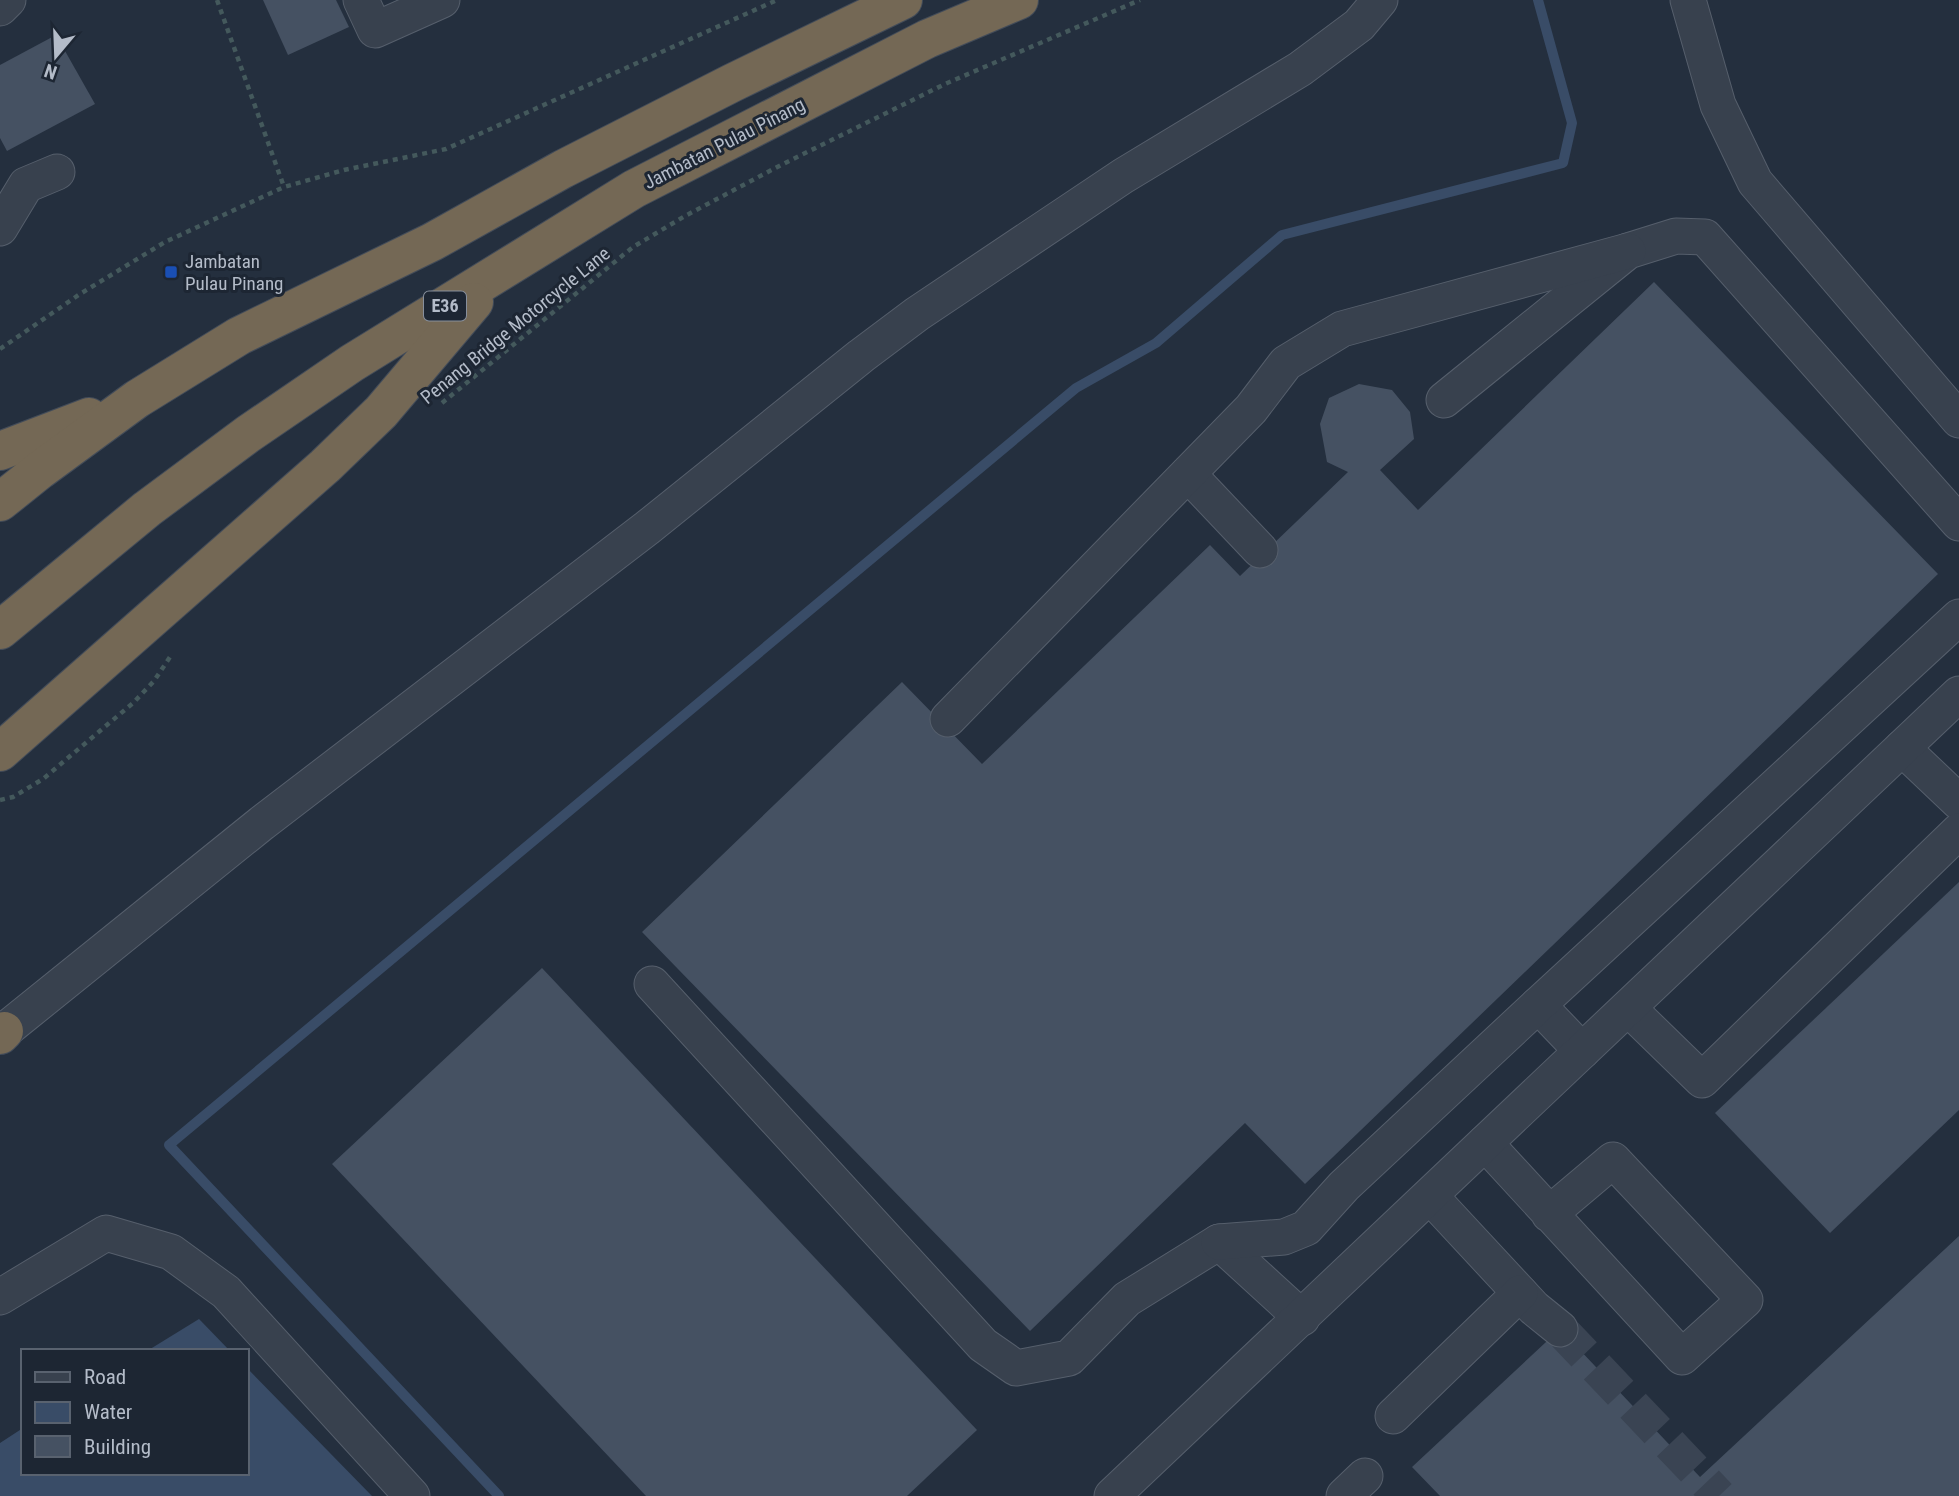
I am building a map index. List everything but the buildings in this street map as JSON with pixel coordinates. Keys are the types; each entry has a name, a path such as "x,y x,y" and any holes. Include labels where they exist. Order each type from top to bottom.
{"highway":[{"path":"0,502 137,399 239,336 432,242 563,169 903,0"},
{"name":"Jambatan Pulau Pinang","path":"0,630 147,509 248,434 352,363 634,189 927,39 1019,0"},
{"path":"0,752 381,412 501,272"},
{"path":"0,451 137,399"},
{"path":"0,484 40,470"}],"street":[{"path":"0,8 8,0"},
{"path":"361,0 375,30 442,0"},
{"path":"1,1033 262,823 648,528 895,331 1124,176 1300,69 1359,25 1380,0"},
{"path":"1688,0 1718,105 1755,182 1959,420"},
{"path":"0,228 26,186 57,172"},
{"path":"948,719 1251,409 1286,363 1342,329 1676,236 1705,237 1959,523"},
{"path":"1444,400 1628,251"},
{"path":"1188,474 1260,550"},
{"path":"652,984 983,1345 1016,1368 1069,1358 1127,1299 1219,1242 1284,1237 1306,1228 1345,1186 1538,1005 1959,617"},
{"path":"1131,1490 1302,1318 1485,1143 1902,748 1954,707"},
{"path":"1902,748 1959,802"},
{"path":"1628,1008 1702,1080 1959,831"},
{"path":"1538,1005 1582,1051"},
{"path":"1485,1143 1520,1178 1549,1214 1682,1357 1745,1300 1613,1160 1549,1214"},
{"path":"1430,1196 1520,1293 1560,1329"},
{"path":"0,1297 106,1233 171,1252 226,1292 412,1496"},
{"path":"1219,1242 1302,1318"},
{"path":"1393,1416 1520,1293"}],"path":[{"path":"217,0 284,187"},
{"path":"0,349 80,294 165,242 284,187 344,170 446,149 777,0"},
{"name":"Penang Bridge Motorcycle Lane","path":"434,409 633,247 685,216 945,84 1140,0"},
{"path":"0,800 13,797 43,779 133,703 154,681 173,653"}],"water":[{"path":"199,1319 228,1349 150,1349"},
{"path":"248,1369 372,1496 0,1496 0,1443 21,1429 21,1475 248,1475"}],"waterway":[{"path":"499,1496 169,1145 1076,388 1156,343 1282,235 1563,163 1572,123 1538,0"}],"tunnel":[{"path":"1560,1329 1719,1496"}],"place":[{"name":"Jambatan Pulau Pinang","path":"171,272"}]}
